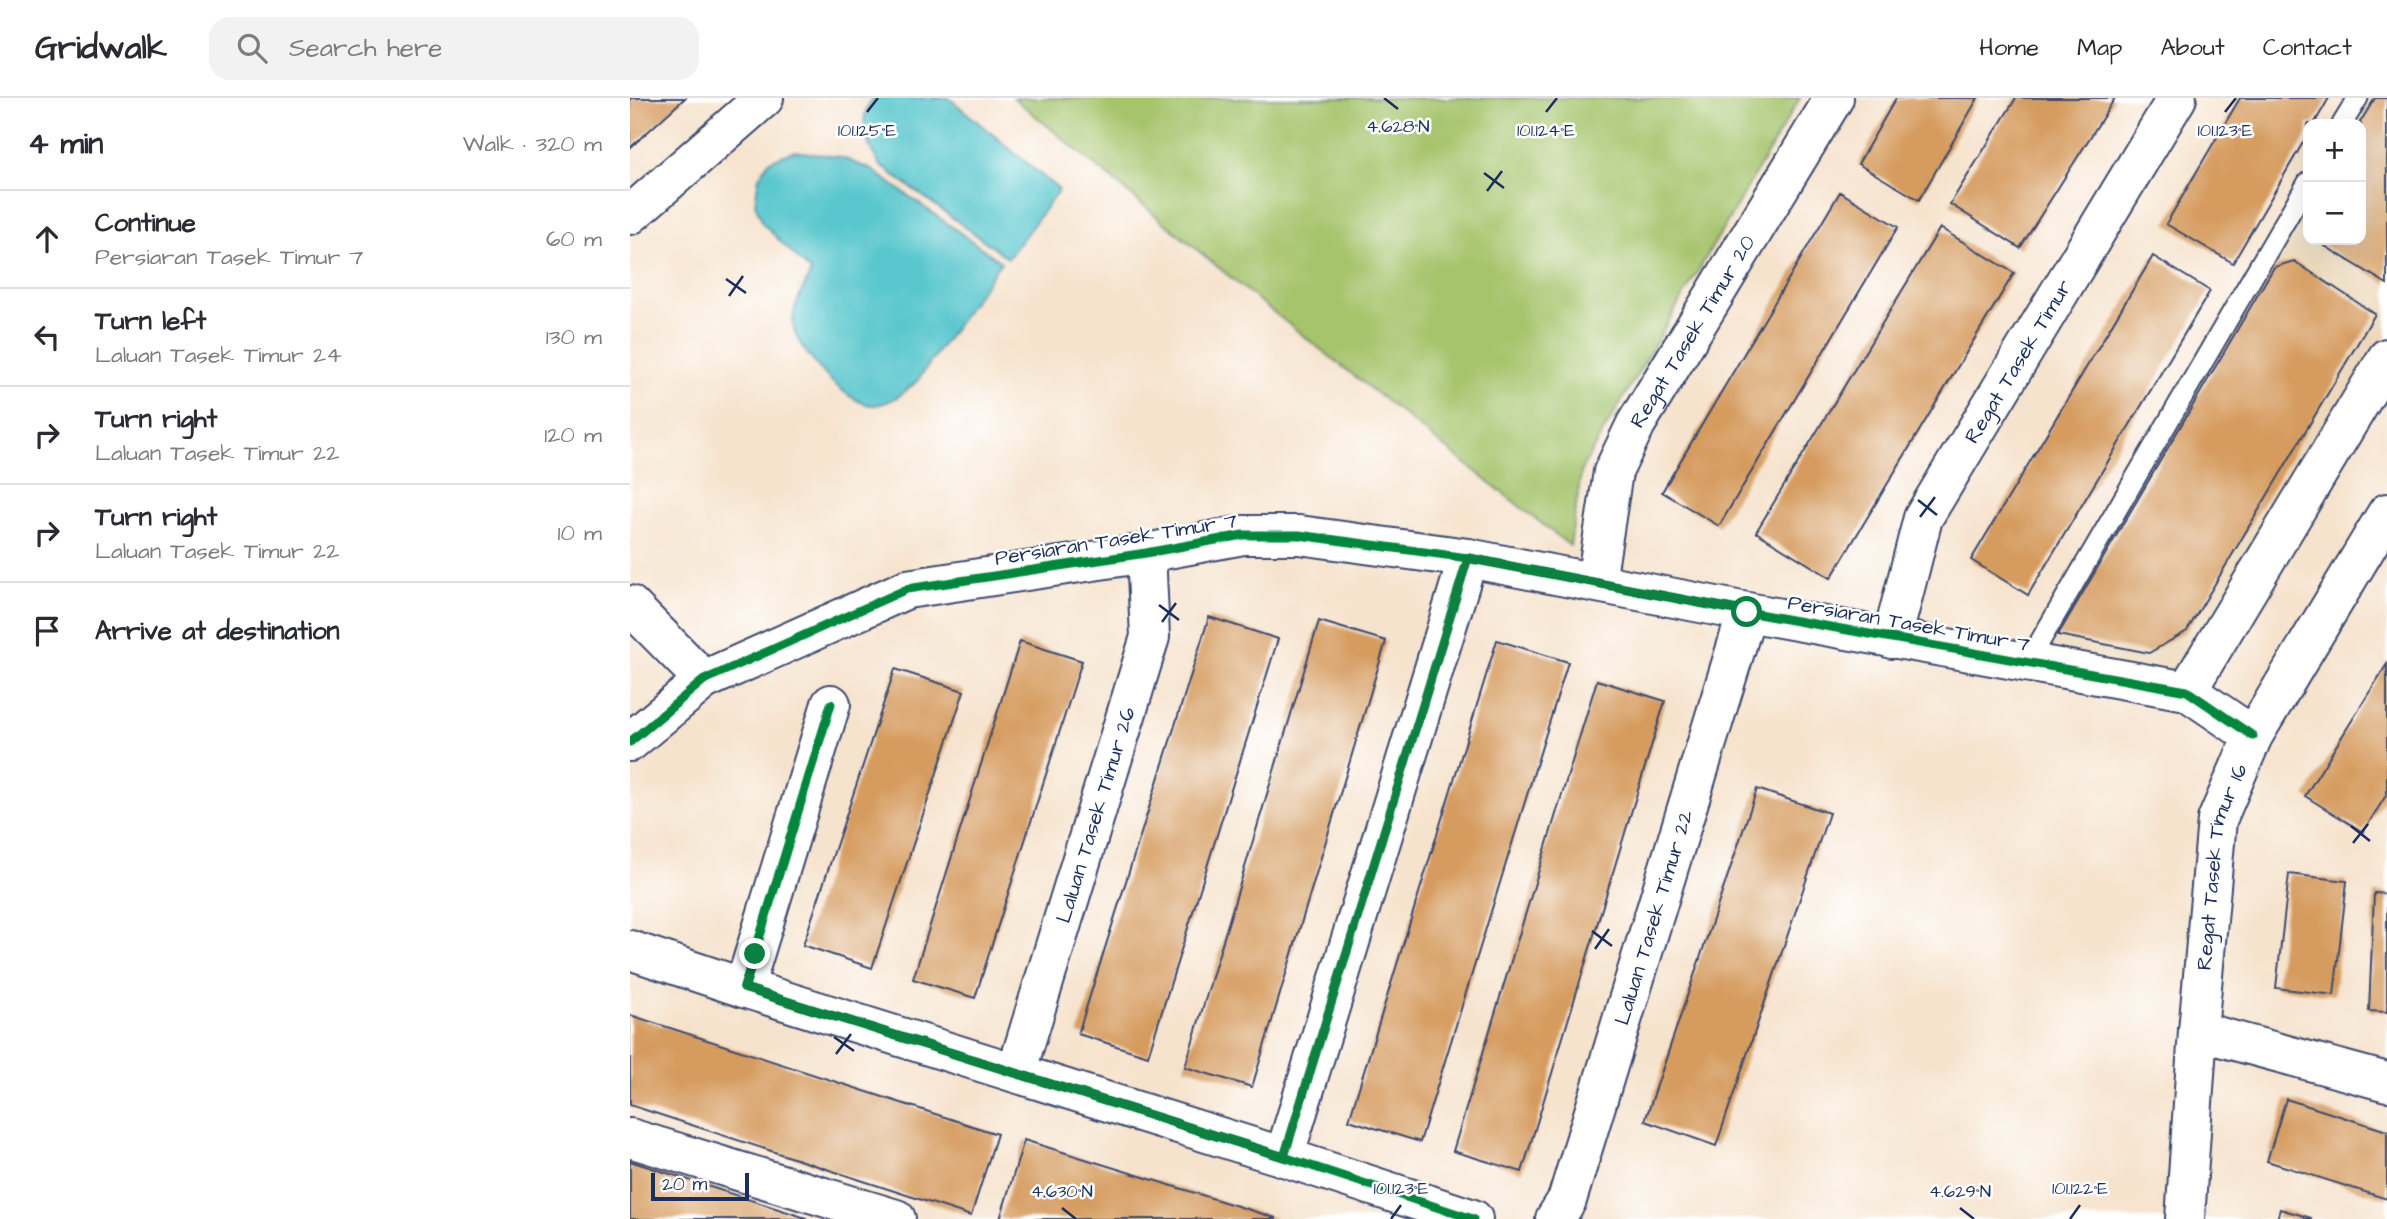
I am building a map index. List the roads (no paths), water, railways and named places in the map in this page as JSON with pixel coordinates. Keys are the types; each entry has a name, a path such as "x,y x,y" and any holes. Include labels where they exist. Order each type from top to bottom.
{"street":[{"path":"630,215 764,98"},
{"name":"Regat Tasek Timur 20","path":"1596,582 1613,471 1636,424 1834,98"},
{"name":"Regat Tasek Timur","path":"1892,639 1923,518 2177,98"},
{"path":"2187,691 2387,358"},
{"name":"Regat Tasek Timur 16","path":"2185,1219 2217,820 2253,736 2387,513"},
{"name":"Persiaran Tasek Timur 7","path":"630,742 704,680 906,589 1146,553 1243,535 1300,535 1468,558 1892,639 2187,691 2253,736"},
{"name":"Laluan Tasek Timur 26","path":"1016,1073 1150,637 1146,553"},
{"path":"1284,1157 1468,558"},
{"path":"630,605 704,680"},
{"name":"Laluan Tasek Timur 22","path":"1555,1219 1567,1200 1747,612"},
{"path":"744,988 831,705"},
{"path":"630,950 1474,1219"},
{"path":"2198,1031 2387,1082"},
{"path":"630,1138 896,1219"}],"lane":[{"path":"2345,119 2357,98"},
{"path":"2028,662 2303,191"}],"water":[{"path":"874,98 949,98 1059,190 1008,258 880,165 870,148 864,124 868,107"},
{"path":"794,151 840,157 872,170 1001,262 917,381 887,402 875,405 864,403 840,388 815,364 794,329 796,307 811,272 763,224 755,203 759,177 769,161"}]}
